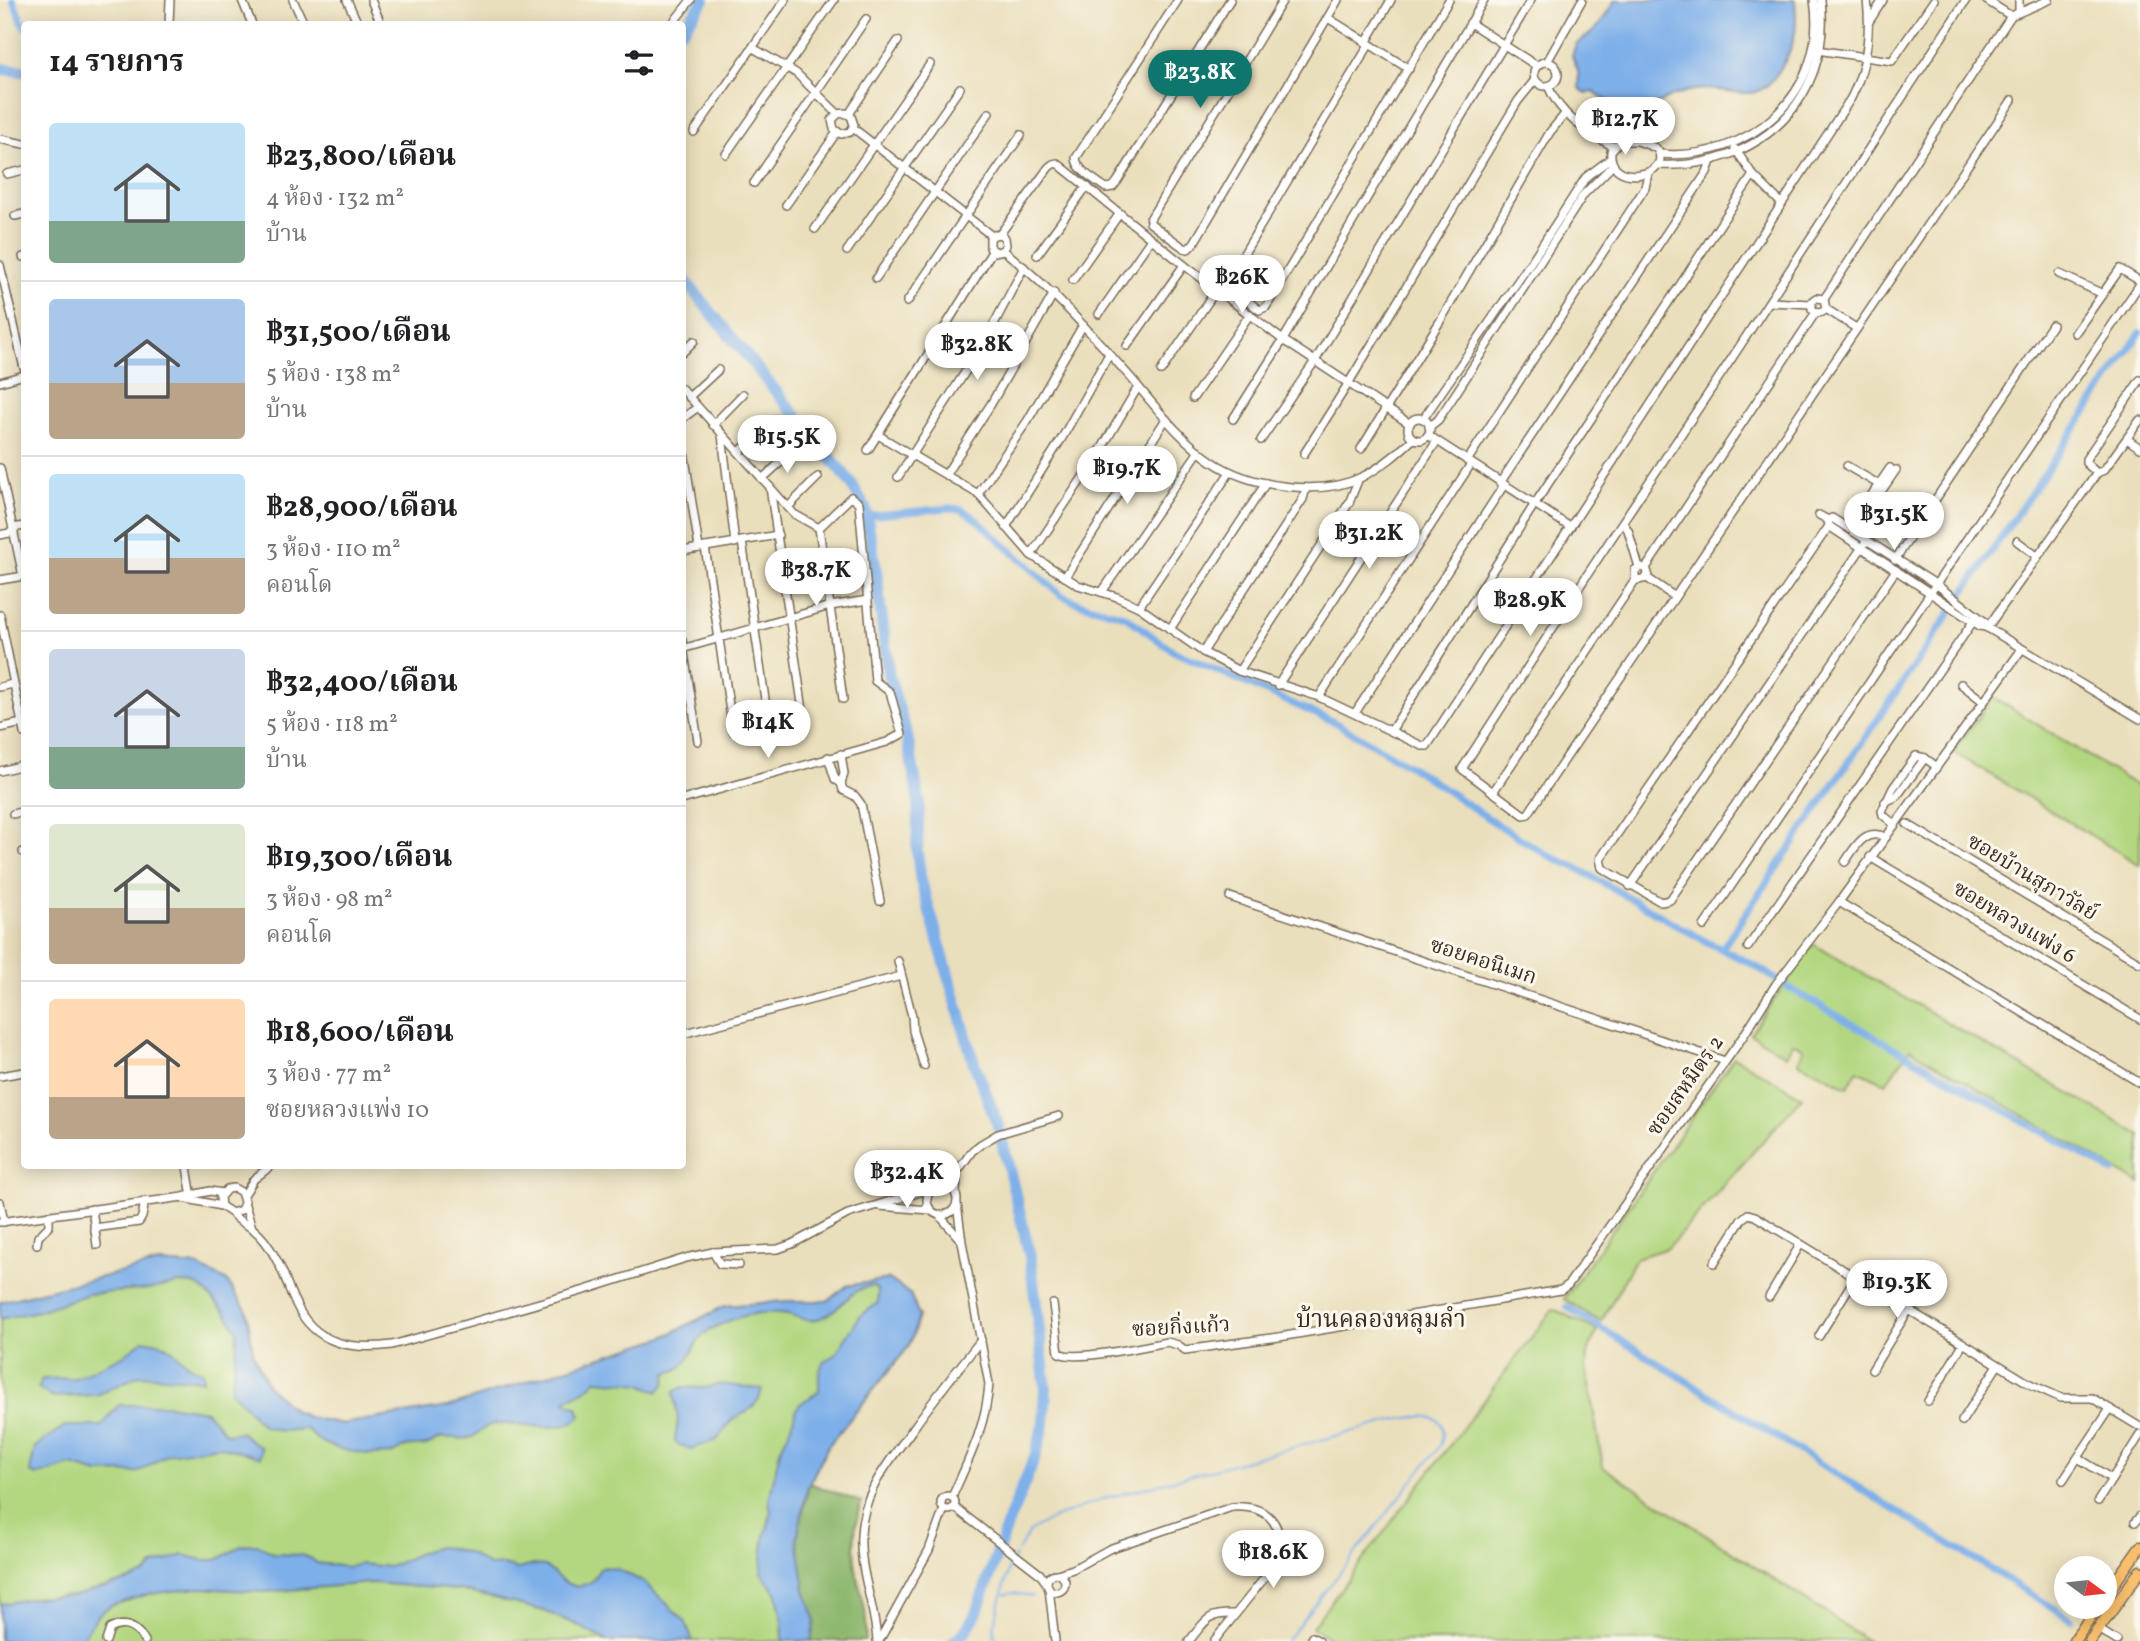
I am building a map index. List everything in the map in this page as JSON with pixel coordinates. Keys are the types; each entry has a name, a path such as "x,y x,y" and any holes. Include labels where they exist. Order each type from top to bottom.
{"main road":[{"path":"2118,1577 2140,1546"},
{"path":"2091,1641 2140,1571"},
{"path":"2074,1641 2089,1619"}],"street":[{"path":"169,21 170,0"},
{"path":"242,0 251,21"},
{"path":"293,0 303,21"},
{"path":"347,0 357,21"},
{"path":"371,0 380,21"},
{"path":"674,21 691,0"},
{"path":"694,132 785,0"},
{"path":"726,154 834,0"},
{"path":"1178,0 1076,158 1077,165 1106,188 1113,187 1117,182 1230,0"},
{"path":"1283,0 1150,219 1150,223 1184,248 1188,249 1194,243 1338,0"},
{"path":"1391,0 1368,44 1228,279 1233,289 1257,309 1262,310 1271,299 1449,0"},
{"path":"1233,419 1283,340 1484,0"},
{"path":"1261,440 1315,362 1531,0"},
{"path":"1547,62 1555,66 1558,73 1555,81 1548,86 1535,80 1534,72 1537,66 1547,62 1582,0"},
{"path":"1814,0 1817,50"},
{"path":"1660,154 1702,154 1759,141 1793,111 1802,97 1817,50 1823,16 1821,0"},
{"path":"878,435 978,494 1031,555 1065,578 1139,607 1203,652 1239,671 1318,697 1422,746 1429,743 1851,98 1865,58 1870,21 1867,0"},
{"path":"1870,21 1883,0"},
{"path":"1817,50 1892,61 1934,0"},
{"path":"1966,0 1462,769 1524,815 1528,814 2012,100"},
{"path":"1986,0 2015,14 2049,0"},
{"path":"1856,328 1826,309 1824,299 2015,14 2019,0"},
{"path":"1328,18 1409,69"},
{"path":"754,183 866,19"},
{"path":"1470,23 1537,66"},
{"path":"849,114 898,41"},
{"path":"753,48 787,66 838,114 849,114"},
{"path":"815,229 930,64"},
{"path":"1304,454 1518,101 1535,80"},
{"path":"1548,86 1565,114 1578,126 1614,147"},
{"path":"848,251 960,88"},
{"path":"876,278 989,113"},
{"path":"838,114 832,125 836,132 846,134 853,128 854,122 849,114"},
{"path":"1360,449 1442,318 1550,132 1565,114"},
{"path":"853,128 965,216 1006,241 1003,250"},
{"path":"786,205 836,132"},
{"path":"907,302 1021,135"},
{"path":"0,139 21,143"},
{"path":"1614,147 1626,141 1637,141 1656,148 1660,154 1659,164"},
{"path":"1423,419 1415,419 1410,424 1408,432 1413,439 1421,440 1438,420 1584,194 1611,162 1614,147"},
{"path":"1611,162 1619,172 1648,173 1659,164 1711,161 1735,148"},
{"path":"1735,148 1752,175 1782,204"},
{"path":"1355,713 1711,161"},
{"path":"1423,419 1586,177 1611,162"},
{"path":"993,250 989,242 1053,164 1064,167 1151,239 1283,340 1410,424"},
{"path":"6,174 21,171"},
{"path":"1318,697 1645,188 1648,173"},
{"path":"1391,732 1535,505 1752,175"},
{"path":"1037,255 1087,186"},
{"path":"1073,280 1120,212"},
{"path":"15,216 21,215"},
{"path":"1099,314 1151,239"},
{"path":"993,250 1003,250 1054,293 1166,419 1199,451 1230,472 1266,483 1306,488 1359,478 1383,465 1413,439"},
{"path":"868,450 993,250"},
{"path":"0,265 21,355"},
{"path":"1127,346 1184,265"},
{"path":"898,477 985,341 1024,267"},
{"path":"1704,926 2140,283 2121,268 2075,333"},
{"path":"2059,274 2103,294"},
{"path":"1518,281 1526,286"},
{"path":"1161,371 1217,289"},
{"path":"946,474 991,404 1054,293"},
{"path":"1811,304 1816,298 1824,299"},
{"path":"1769,302 1811,304"},
{"path":"1811,304 1816,312"},
{"path":"1493,792 1636,579 1634,572 1642,568 1816,312 1826,309"},
{"path":"1193,398 1250,314"},
{"path":"978,494 1028,420 1083,325"},
{"path":"2052,325 1895,558 1893,568 1670,900 1661,902 1602,868 1600,859 1833,518 1895,558 1975,618 1984,621 1987,628 2140,719"},
{"path":"686,350 694,341"},
{"path":"1006,527 1062,438 1109,354"},
{"path":"690,397 718,370"},
{"path":"0,382 21,376"},
{"path":"2097,473 2086,463 2086,458 2140,380"},
{"path":"1031,555 1099,453 1138,387"},
{"path":"686,393 788,508 819,528"},
{"path":"713,425 743,394"},
{"path":"686,416 698,407"},
{"path":"738,452 776,419"},
{"path":"1065,578 1166,419"},
{"path":"1423,419 1437,441 1570,527"},
{"path":"1987,628 2097,473 2104,470 2140,420"},
{"path":"722,434 768,720"},
{"path":"2127,439 2140,449"},
{"path":"1278,685 1437,441"},
{"path":"762,479 794,450"},
{"path":"1102,592 1199,451"},
{"path":"686,461 733,731"},
{"path":"1847,466 1878,484"},
{"path":"0,468 2,490 21,563"},
{"path":"1893,469 1852,529 1878,484 1893,469"},
{"path":"1139,607 1230,472"},
{"path":"788,508 818,477"},
{"path":"1239,671 1349,503 1359,478"},
{"path":"1170,629 1266,483"},
{"path":"769,487 803,710"},
{"path":"1203,652 1303,499 1306,488"},
{"path":"686,799 887,742 902,734 890,692 875,681 859,503 851,497 819,528"},
{"path":"1819,515 1893,568 1934,589"},
{"path":"1623,523 1642,568 1648,573 1647,578"},
{"path":"0,535 21,527"},
{"path":"819,528 843,699"},
{"path":"686,550 778,535"},
{"path":"1630,886 1867,540"},
{"path":"2017,541 2037,555"},
{"path":"0,580 21,576"},
{"path":"1647,578 1675,597"},
{"path":"1636,579 1641,581 1647,578"},
{"path":"686,645 719,639 830,606 868,600"},
{"path":"0,615 21,719"},
{"path":"1748,947 1975,618"},
{"name":"ซอยสหมิตร 2","path":"1561,1290 1568,1285 1776,984 1839,902 2022,649"},
{"path":"686,665 698,741"},
{"path":"0,687 13,684"},
{"path":"1961,684 1984,702"},
{"path":"0,728 21,723"},
{"path":"841,754 844,774 841,783 843,790 855,796 861,804 880,901"},
{"path":"828,757 835,779 841,783"},
{"path":"1895,825 1882,813 1885,802 1897,796 1925,758 1937,767"},
{"path":"0,771 21,766"},
{"path":"13,814 21,812"},
{"name":"ซอยบ้านสุภาวัลย์","path":"1906,824 2140,963"},
{"path":"1845,862 1865,836 1872,833 1886,837"},
{"name":"ซอยหลวงแพ่ง 6","path":"1870,857 2140,1019"},
{"name":"ซอยคอนิเมก","path":"1230,897 1725,1060"},
{"path":"1839,902 2140,1083"},
{"path":"898,961 912,1016 913,1031 924,1066"},
{"path":"686,1033 901,976"},
{"path":"0,1076 21,1072"},
{"path":"930,1210 928,1196 957,1172 972,1151 998,1134 1059,1115"},
{"path":"187,1169 192,1198"},
{"path":"222,1206 220,1197 223,1193 254,1179 267,1169"},
{"path":"952,1497 981,1433 988,1406 989,1384 962,1242 956,1195 957,1172"},
{"path":"232,1213 241,1210 254,1179"},
{"path":"233,1188 244,1198 252,1228 276,1259 296,1306 307,1322 324,1338 345,1346 368,1348 393,1345 713,1252 778,1249 848,1214 937,1187 950,1187 956,1195"},
{"path":"192,1198 210,1191 223,1193"},
{"path":"0,1202 2,1222 183,1197 222,1206 238,1221 252,1228"},
{"path":"94,1228 139,1222 145,1201"},
{"path":"939,1215 950,1213 957,1204"},
{"path":"874,1206 930,1210 939,1215 962,1242"},
{"path":"92,1209 97,1245"},
{"path":"1714,1264 1742,1219 1748,1214 1998,1366 2057,1397 2089,1398 2140,1427"},
{"path":"37,1244 38,1237 49,1226 49,1215"},
{"path":"1769,1297 1800,1245"},
{"path":"713,1252 720,1264 739,1265"},
{"path":"1819,1336 1855,1278"},
{"name":"ซอยกิ่งแก้ว","path":"1053,1304 1059,1353 1085,1356 1167,1342 1185,1350 1561,1290"},
{"path":"1872,1370 1909,1311"},
{"path":"878,1641 860,1536 870,1495 878,1476 938,1393 981,1340"},
{"path":"1928,1401 1963,1345"},
{"path":"1962,1421 1998,1366"},
{"path":"2063,1480 2110,1409"},
{"path":"2098,1501 2140,1435"},
{"path":"2078,1458 2112,1479"},
{"path":"878,1641 929,1550 944,1509 941,1505 942,1499 946,1496 952,1497"},
{"path":"952,1497 954,1507"},
{"path":"1055,1641 1049,1577 1084,1563 1109,1549 1232,1507 1246,1506 1260,1510 1276,1524 1280,1541 1279,1554 1274,1566 1218,1640"},
{"path":"944,1509 950,1510 954,1507"},
{"path":"954,1507 1027,1563 1054,1591 1063,1587 1084,1563"},
{"path":"1027,1563 1064,1578 1052,1614"},
{"path":"1189,1641 1210,1616 1236,1614"},
{"path":"106,1641 110,1629 123,1625 132,1626 145,1641"},
{"path":"2098,1629 2118,1641"}],"green space":[{"path":"1993,697 2140,788 2140,865 1953,752"},
{"path":"1813,944 2140,1135 2140,1184 1910,1049 1886,1083 1857,1070 1848,1087 1798,1062 1804,1049 1793,1043 1786,1055 1750,1034"},
{"path":"1734,1057 1802,1097 1668,1248 1636,1258 1601,1322 1564,1299"},
{"path":"159,1263 196,1266 226,1280 247,1311 253,1353 268,1386 294,1411 308,1417 342,1424 448,1407 664,1337 725,1306 827,1301 847,1286 889,1279 910,1294 919,1316 909,1346 828,1446 807,1488 805,1590 815,1619 811,1641 0,1641 0,1302"},
{"path":"1553,1309 1597,1330 1587,1355 1586,1368 1603,1467 1868,1641 1335,1641 1312,1627"},
{"path":"809,1483 861,1502 854,1547 855,1566 866,1615 865,1641 811,1641 815,1619 805,1590 797,1538"}],"water":[{"path":"1615,0 1795,0 1795,32 1788,54 1765,87 1749,93 1709,89 1677,94 1634,120 1593,91 1587,94 1579,88 1578,70 1572,56 1576,44 1599,25"},
{"path":"159,1263 196,1266 226,1280 247,1311 253,1353 268,1386 294,1411 308,1417 342,1424 448,1407 664,1337 725,1306 827,1301 847,1286 889,1279 910,1294 919,1316 909,1346 828,1446 807,1488 797,1538 805,1590 815,1619 811,1641 783,1641 777,1594 761,1573 764,1540 771,1514 769,1500 780,1450 792,1426 796,1409 819,1391 819,1373 823,1362 835,1355 860,1316 878,1303 878,1291 874,1286 857,1291 830,1313 814,1320 768,1313 748,1315 719,1325 703,1335 683,1366 667,1373 665,1383 658,1392 641,1384 596,1380 586,1390 566,1400 577,1407 581,1415 565,1425 541,1427 494,1424 468,1438 440,1438 428,1444 405,1447 382,1455 333,1447 318,1440 306,1429 280,1431 263,1426 231,1391 237,1330 225,1312 203,1289 194,1284 180,1283 152,1289 89,1294 38,1311 0,1319 0,1302"},
{"path":"143,1340 170,1348 192,1367 202,1371 203,1380 140,1375 97,1395 51,1397 38,1388 42,1379 75,1378 123,1356"},
{"path":"721,1384 762,1389 752,1408 732,1420 717,1440 691,1449 677,1444 675,1441 678,1420 674,1392 683,1387 705,1388"},
{"path":"119,1405 168,1405 206,1411 226,1434 240,1432 261,1448 260,1457 219,1446 168,1454 139,1472 98,1473 71,1465 36,1476 30,1472 35,1447 65,1426 101,1426"},
{"path":"257,1544 273,1554 301,1555 317,1563 348,1567 361,1564 390,1567 424,1551 439,1547 449,1548 469,1553 489,1566 503,1565 518,1569 534,1565 545,1566 565,1583 578,1587 591,1582 600,1569 617,1569 644,1582 685,1621 693,1641 607,1641 544,1611 493,1598 459,1590 372,1583 265,1592 198,1588 149,1594 110,1606 98,1615 80,1641 0,1641 0,1604 33,1598 73,1596 134,1579 145,1574 154,1565 184,1555 217,1560 241,1546"}],"waterway":[{"path":"13,0 22,21"},
{"path":"686,25 704,0"},
{"path":"0,69 21,71"},
{"path":"686,282 851,483 865,508 875,563 889,677 907,736 919,800 917,851 921,881 974,1063 998,1125 1030,1256 1046,1389 1044,1423 1036,1454 976,1614 965,1632 954,1641"},
{"path":"1723,947 2140,333"},
{"path":"866,516 961,509 1061,595 1078,603 1125,616 1173,651 1334,722 1410,766 1549,856 1577,868 1705,941 1754,965 1789,988 2113,1172"},
{"path":"1567,1307 2054,1608"},
{"path":"1018,1551 1029,1532 1052,1519 1103,1499 1395,1420 1423,1416 1438,1420 1443,1434 1440,1446 1286,1641"},
{"path":"995,1641 994,1626 1010,1564 1015,1556"},
{"path":"1005,1595 1013,1593 1032,1596"}],"district":[{"name":"บ้านคลองหลุมลำ","path":"1381,1321"}]}
